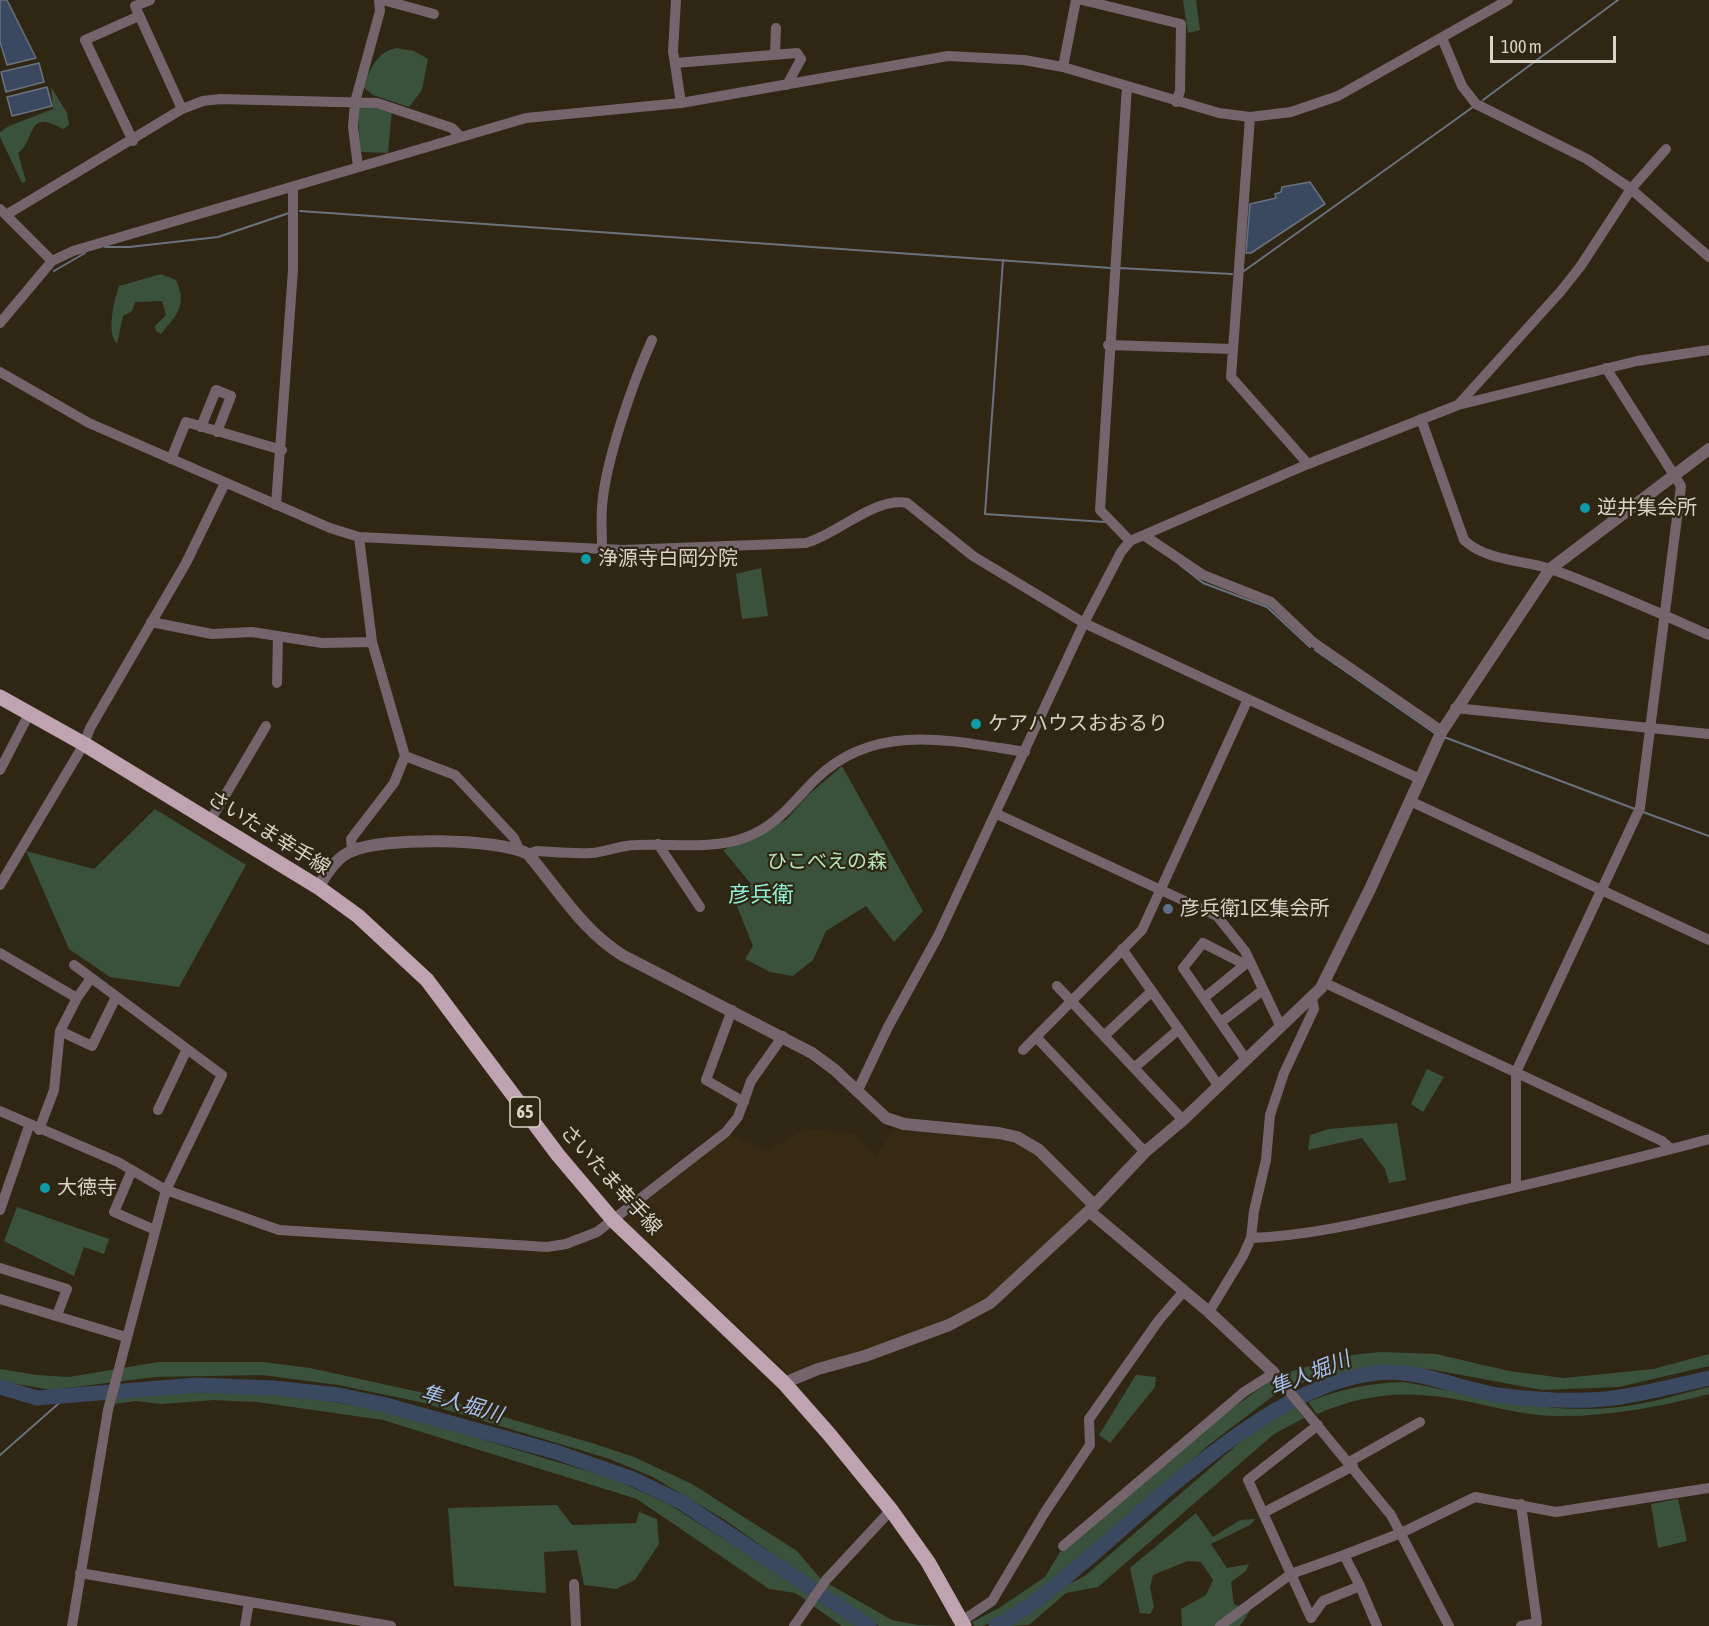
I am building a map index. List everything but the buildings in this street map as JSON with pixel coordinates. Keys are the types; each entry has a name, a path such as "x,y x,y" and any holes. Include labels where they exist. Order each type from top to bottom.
{"main road":[{"name":"さいたま幸手線","path":"0,697 84,744 318,887 358,916 433,986 558,1155 614,1220 784,1383 891,1510 928,1562 963,1624"}],"street":[{"path":"150,0 135,6 182,109"},
{"path":"358,167 353,127 355,102 381,0 434,14"},
{"path":"676,0 673,51 681,103"},
{"path":"1062,68 1076,0"},
{"path":"1082,0 1181,24 1180,92 1176,102"},
{"path":"0,323 52,261 73,250 526,118 681,103 948,57 1024,60 1062,68 1219,113 1250,117 1291,112 1318,104 1508,0"},
{"path":"133,141 85,40 139,16"},
{"path":"775,54 776,28"},
{"path":"1442,38 1462,86 1476,104 1492,114 1587,159 1631,189 1709,257"},
{"path":"675,63 797,52 801,59 787,85"},
{"path":"1127,86 1108,345 1100,510 1130,541"},
{"path":"52,261 3,212 133,141 182,109 203,101 220,99 377,103 452,128 460,136"},
{"path":"1250,117 1232,377 1308,464"},
{"path":"1458,405 1575,273 1631,189 1666,149"},
{"path":"276,505 282,450 293,270 293,187"},
{"path":"602,549 602,506 610,462 642,362 652,340"},
{"path":"1108,345 1233,349"},
{"path":"857,1092 888,1028 938,936 997,814 1084,623 1120,552 1130,541 1308,464 1458,405 1606,368 1658,357 1709,350"},
{"path":"1516,1187 1516,1072 1640,808 1681,486 1606,368"},
{"path":"0,372 89,423 330,528 359,537 602,549 806,543 821,539 880,506 896,501 907,503 974,556 1084,623 1420,779"},
{"path":"201,427 216,390 231,396 217,432"},
{"path":"1421,419 1464,540 1471,547 1487,554 1550,569 1709,635"},
{"path":"171,459 186,422 282,450"},
{"path":"784,1383 818,1369 865,1356 949,1325 990,1304 1092,1208 1145,1152 1184,1119 1245,1058 1312,998 1323,982 1455,708 1550,569 1709,449"},
{"path":"0,885 84,744 101,708 186,562 225,483"},
{"path":"1144,536 1203,576 1271,602 1313,642 1443,731"},
{"path":"352,850 351,839 394,783 405,756 372,642 359,537"},
{"path":"151,622 212,634 252,632 322,643 372,642"},
{"path":"277,683 278,636"},
{"path":"1023,1050 1142,930 1248,699"},
{"path":"1455,708 1709,734"},
{"path":"0,770 29,714"},
{"path":"210,821 266,726"},
{"path":"318,887 336,862 352,850 375,844 500,844 524,852 590,853 632,845 724,843 746,838 779,818 795,805 818,777 872,744 899,739 944,740 1025,752"},
{"path":"405,756 455,776 514,838 571,910 603,943 783,1036 835,1070 886,1118 904,1124 999,1132 1017,1137 1039,1150 1092,1208 1274,1373 1316,1421 1391,1515 1449,1626"},
{"path":"1410,801 1709,940"},
{"path":"997,814 1217,916 1247,962 1280,1025"},
{"path":"658,844 700,907"},
{"path":"1245,1058 1183,968 1203,943 1247,962"},
{"path":"1122,949 1218,1085"},
{"path":"0,953 77,998"},
{"path":"1204,998 1247,962"},
{"path":"72,1626 108,1410 155,1230 166,1190 222,1075 74,965"},
{"path":"0,1210 34,1128 54,1090 60,1031 77,998 91,978"},
{"path":"1323,982 1662,1141 1671,1149"},
{"path":"1057,986 1184,1119"},
{"path":"1221,1022 1263,990"},
{"path":"1104,1036 1152,991"},
{"path":"60,1031 92,1046 116,997"},
{"path":"1209,1312 1243,1256 1251,1238 1254,1211 1266,1160 1270,1115 1284,1073 1314,1010 1312,998"},
{"path":"732,1010 706,1080 744,1102"},
{"path":"1134,1068 1179,1029"},
{"path":"0,1111 132,1170 166,1190 279,1230 547,1247 583,1239 614,1220 726,1132 738,1117 751,1081 783,1036"},
{"path":"1036,1037 1145,1152"},
{"path":"158,1110 187,1049"},
{"path":"1251,1238 1298,1236 1516,1187 1709,1139"},
{"path":"132,1170 114,1212 155,1230"},
{"path":"0,1268 67,1289 57,1316"},
{"path":"963,1624 992,1601 1045,1512 1090,1445 1089,1419 1159,1320 1184,1291"},
{"path":"0,1299 126,1337"},
{"path":"1063,1546 1244,1392 1274,1373"},
{"path":"1316,1421 1248,1480 1311,1618 1323,1601 1360,1586"},
{"path":"1263,1513 1420,1422"},
{"path":"1221,1626 1291,1574 1401,1533 1475,1497 1556,1512 1709,1488"},
{"path":"1521,1504 1537,1623 1521,1626"},
{"path":"797,1625 826,1580 891,1510"},
{"path":"1344,1555 1377,1626"},
{"path":"80,1573 391,1626"},
{"path":"574,1584 576,1626"},
{"path":"245,1626 249,1602"}],"shaded area":[{"path":"897,1125 1016,1141 1036,1153 1087,1207 980,1304 929,1329 790,1375 627,1223 629,1214 731,1134 766,1151 806,1129 854,1134 876,1156"}],"green space":[{"path":"1183,0 1196,0 1200,30 1188,33"},
{"path":"397,48 414,51 428,59 422,90 409,107 373,95 363,87 379,57"},
{"path":"51,87 67,113 69,125 63,129 43,122 33,128 24,147 18,153 26,181 22,183 0,137 0,132 9,126 53,109"},
{"path":"361,105 392,110 388,153 360,152 358,108"},
{"path":"161,274 176,280 181,297 176,315 161,334 156,331 155,326 166,315 162,301 135,302 132,311 123,316 117,344 111,324 119,286"},
{"path":"761,568 768,616 742,619 736,574"},
{"name":"ひこべえの森","path":"842,766 923,911 894,942 866,906 826,931 813,960 793,976 770,972 745,959 753,946 736,904 751,884 723,850 786,820 808,795"},
{"path":"155,809 246,865 179,987 110,977 69,949 26,851 94,869"},
{"path":"1427,1069 1444,1077 1423,1112 1411,1104"},
{"path":"1397,1123 1406,1180 1389,1183 1385,1169 1362,1138 1308,1150 1310,1135 1329,1129"},
{"path":"17,1207 109,1239 104,1254 84,1247 74,1276 4,1241"},
{"path":"1380,1352 1436,1354 1509,1371 1564,1378 1653,1369 1709,1354 1709,1366 1619,1387 1542,1390 1429,1369 1369,1368 1292,1385 1283,1374 1342,1356"},
{"path":"158,1362 263,1362 310,1368 424,1393 595,1444 634,1457 692,1484 797,1551 821,1579 817,1585 725,1520 653,1477 610,1459 420,1402 338,1385 262,1375 155,1377 51,1390 0,1381 0,1369 69,1377"},
{"path":"1136,1375 1156,1377 1155,1387 1110,1443 1099,1435"},
{"path":"1272,1380 1281,1390 1210,1444 1045,1589 998,1619 983,1626 974,1626 972,1622 999,1608 1045,1577 1060,1552 1214,1421"},
{"path":"1404,1382 1484,1398 1564,1408 1592,1409 1630,1406 1709,1387 1709,1394 1633,1410 1574,1416 1539,1415 1448,1398 1403,1394 1359,1400 1317,1414 1308,1402 1355,1387"},
{"path":"190,1392 288,1395 384,1410 614,1479 670,1505 810,1594 806,1600 795,1593 769,1589 637,1499 383,1420 257,1402 214,1400 161,1404 136,1401 115,1404 116,1398"},
{"path":"1295,1406 1304,1418 1274,1434 1098,1587 1066,1593 1029,1625 1009,1626 1047,1602 1062,1587 1085,1576 1260,1425"},
{"path":"1678,1499 1687,1541 1658,1548 1651,1504"},
{"path":"557,1505 572,1525 636,1523 639,1512 657,1519 659,1544 635,1580 616,1589 584,1585 577,1550 544,1552 546,1593 454,1586 448,1508"},
{"path":"1196,1513 1213,1537 1240,1520 1255,1519 1250,1525 1211,1544 1227,1568 1249,1564 1246,1571 1231,1582 1234,1604 1250,1611 1240,1626 1182,1626 1181,1609 1206,1595 1213,1580 1201,1562 1188,1561 1153,1575 1150,1587 1154,1607 1150,1614 1140,1613 1130,1568"},
{"path":"829,1584 892,1620 918,1625 955,1626 879,1626 849,1610 824,1590"},
{"path":"817,1599 860,1626 842,1626 813,1606"}],"water":[{"path":"0,0 7,0 36,58 7,65 0,42"},
{"path":"39,63 44,82 6,92 1,72"},
{"path":"47,87 52,106 12,116 7,97"},
{"path":"1310,182 1325,204 1251,253 1246,253 1250,204 1276,198 1275,194 1281,192 1282,187"}],"waterway":[{"path":"1483,100 1618,0"},
{"path":"1244,271 1473,107"},
{"path":"300,211 1111,268"},
{"path":"105,247 129,247 218,237 289,213"},
{"path":"54,271 85,253"},
{"path":"1003,260 985,514 1105,522"},
{"path":"1119,268 1232,274"},
{"path":"1180,565 1203,583 1267,607 1310,647"},
{"path":"1315,650 1436,734"},
{"path":"1444,737 1635,809"},
{"path":"1643,812 1709,836"},
{"name":"隼人堀川","path":"996,1626 1022,1611 1057,1585 1151,1503 1221,1447 1257,1421 1332,1383 1369,1374 1402,1373 1498,1395 1576,1400 1620,1397 1709,1378"},
{"name":"隼人堀川","path":"0,1387 37,1398 197,1385 274,1388 339,1395 382,1404 556,1452 633,1479 681,1502 869,1626"},
{"path":"0,1455 66,1397"}],"place":[{"name":"逆井集会所","path":"1585,508"},
{"name":"浄源寺白岡分院","path":"586,559"},
{"name":"ケアハウスおおるり","path":"976,724"},
{"name":"彦兵衛1区集会所","path":"1168,909"},
{"name":"大徳寺","path":"45,1188"}],"district":[{"name":"彦兵衛","path":"761,895"}]}
